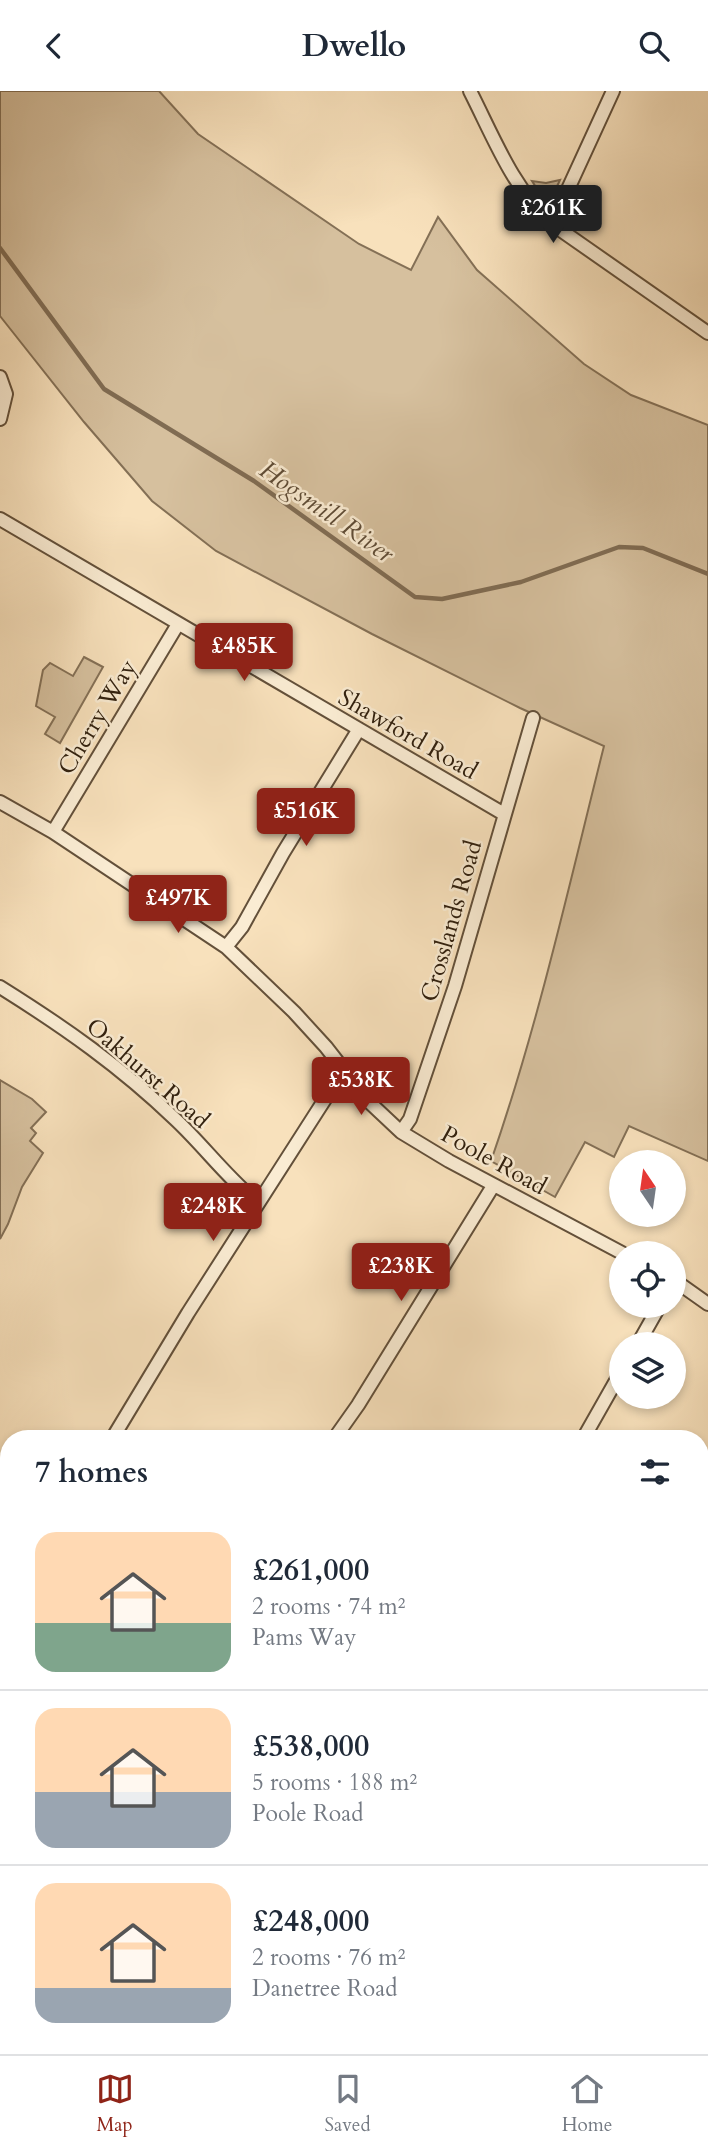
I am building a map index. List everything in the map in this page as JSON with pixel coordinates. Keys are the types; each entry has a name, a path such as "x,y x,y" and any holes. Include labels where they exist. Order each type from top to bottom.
{"street":[{"path":"470,91 517,182 535,207 552,224 708,333"},
{"path":"552,224 613,91"},
{"path":"0,376 6,394 0,419"},
{"name":"Shawford Road","path":"0,519 504,814"},
{"name":"Cherry Way","path":"53,832 178,624"},
{"name":"Crosslands Road","path":"401,1132 410,1119 455,986 533,718"},
{"path":"226,947 242,927 283,853 359,729"},
{"name":"Poole Road","path":"0,802 53,832 226,947 294,1012 368,1101 401,1132 493,1185 609,1246"},
{"name":"Oakhurst Road","path":"0,987 86,1042 123,1072 177,1120 241,1189 258,1203"},
{"path":"118,1430 327,1096 348,1075"},
{"path":"340,1430 493,1185"},
{"path":"686,1289 708,1304"},
{"path":"588,1430 609,1394"}],"shaded area":[{"path":"0,91 159,91 198,134 359,244 411,270 438,217 477,270 584,364 631,395 708,425 708,1161 629,1126 617,1150 609,1150 609,1154 585,1142 555,1197 491,1161 524,1059 604,746 520,708 372,634 216,551 152,501 84,422 0,316"},
{"path":"560,180 550,201 545,201 532,181 546,183"},
{"path":"84,657 103,667 60,743 45,734 55,717 36,706 43,670 50,663 73,676"},
{"path":"0,1080 32,1099 46,1112 31,1128 36,1133 30,1141 43,1153 22,1187 0,1239"}],"waterway":[{"name":"Hogsmill River","path":"0,248 104,389 254,481 415,597 442,599 521,582 619,547 643,548 708,574"}]}
